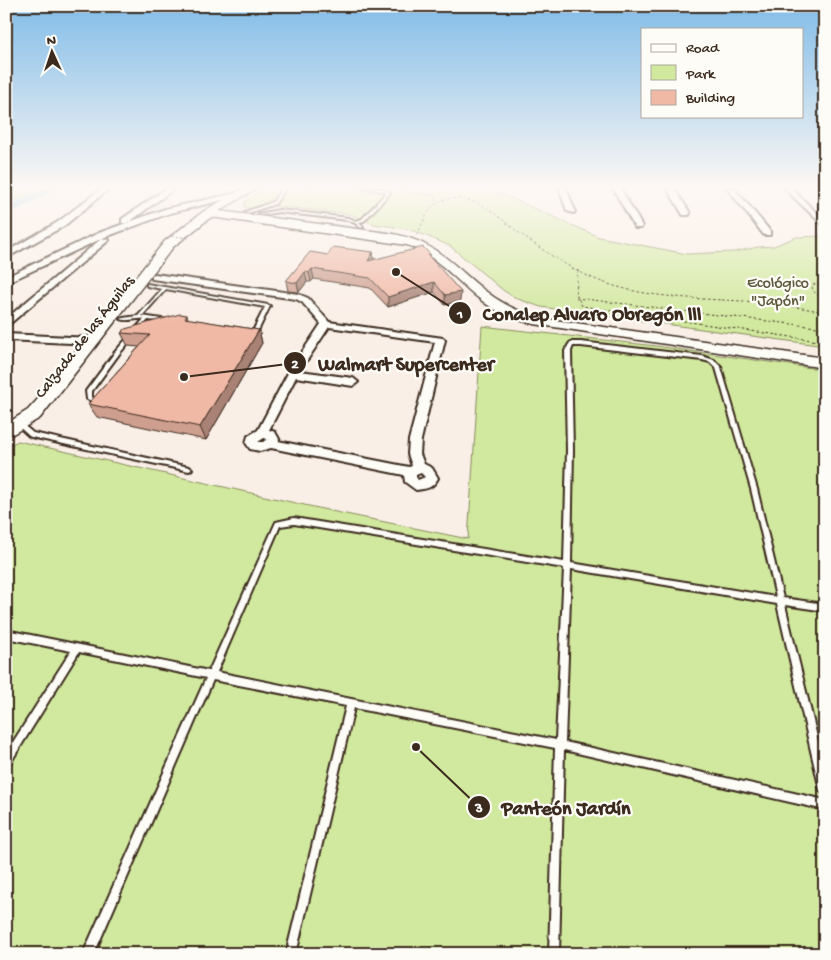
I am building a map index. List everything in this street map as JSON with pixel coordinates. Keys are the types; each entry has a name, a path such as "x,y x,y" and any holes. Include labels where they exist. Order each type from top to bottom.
{"main road":[{"name":"Calzada de las Águilas","path":"6,440 22,427 42,404 168,244 180,233"},
{"name":"Calzada de las Águilas","path":"6,432 39,422 56,407 123,318 156,283 184,238 192,233"},
{"path":"362,233 417,244 436,255 477,291 497,305 518,316 547,323 825,363"},
{"path":"400,233 438,243 509,300 524,308 550,314 825,353"}],"street":[{"path":"6,256 46,233"},
{"path":"6,280 110,233"},
{"path":"6,324 112,233"},
{"path":"156,283 298,297 305,300 326,324 440,340 415,440 415,470 270,444 266,447 254,446 252,443 252,439 262,433 293,373 326,324"},
{"path":"6,337 92,341"},
{"path":"293,373 353,382"}],"lane":[{"path":"139,316 156,283 268,306 254,332 247,334"},
{"path":"123,318 139,316 173,322"},
{"path":"94,400 89,398 89,391 117,353 147,318"},
{"path":"554,954 560,745 568,565 570,477 568,351 570,346 575,343 702,358 712,361 718,368 754,489 825,790"},
{"path":"22,427 31,435 189,469"},
{"path":"88,954 278,524 285,521 294,521 825,608"},
{"path":"6,634 560,745 825,805"},
{"path":"6,762 77,648"},
{"path":"291,954 351,704"}],"path":[{"path":"170,236 192,233"},
{"path":"520,233 531,242 578,270 621,289 644,294 759,302 825,312"},
{"path":"578,270 576,298 582,306 825,342"},
{"path":"825,282 812,285 811,288 813,292 825,299"},
{"path":"576,298 825,328"}],"green space":[{"name":"Ecológico \"Japón\"","path":"419,233 589,233 599,237 687,254 734,252 774,246 796,237 825,236 825,346 541,307 518,299 504,291 450,246"},
{"path":"482,326 656,346 825,370 825,954 6,954 6,447 18,441 336,512 468,539"}],"building":[{"path":"333,247 373,252 368,261 423,247 461,292 445,295 434,282 388,297 370,278 312,269 309,273 305,272 297,283 286,281 310,252 328,255"},
{"path":"180,314 187,315 185,318 259,330 200,427 88,404 150,335 121,333 125,329"}],"place":[{"name":"Conalep Alvaro Obregón lll","path":"396,272"},
{"name":"Walmart Supercenter","path":"184,377"},
{"name":"Panteón Jardín","path":"416,747"}]}
